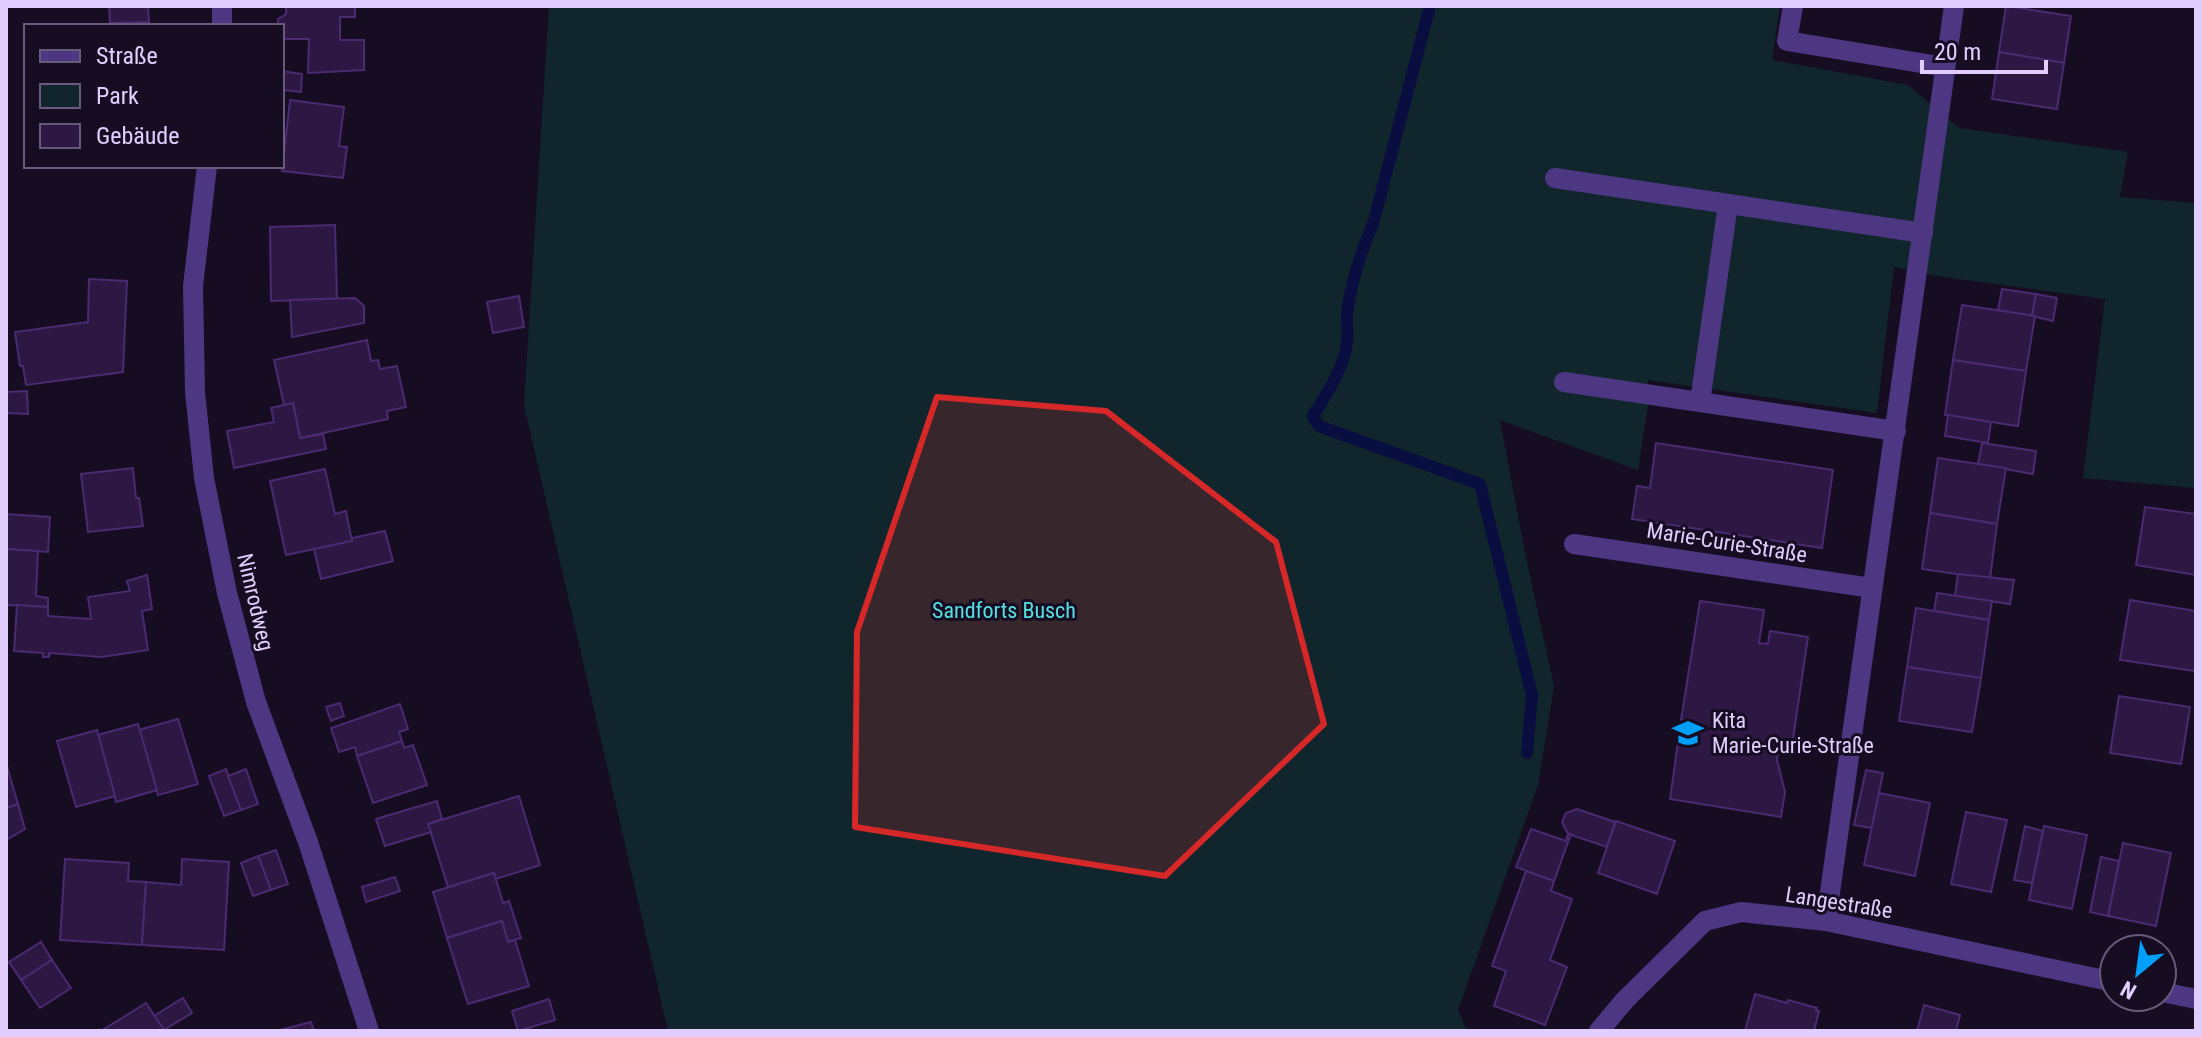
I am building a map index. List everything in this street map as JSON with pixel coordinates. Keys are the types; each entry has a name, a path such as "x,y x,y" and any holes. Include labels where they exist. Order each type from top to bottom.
{"street":[{"path":"1793,6 1787,41 1945,67"},
{"path":"1826,921 1954,6"},
{"name":"Nimrodweg","path":"207,168 193,286 195,392 204,478 227,593 256,702 308,842 369,1031"},
{"path":"1555,178 1923,233"},
{"path":"1700,402 1728,204"},
{"path":"1564,382 1896,431"},
{"name":"Marie-Curie-Straße","path":"1574,544 1872,588"},
{"name":"Langestraße","path":"1599,1031 1625,1000 1705,921 1741,912 1826,921 2098,979"}],"highlighted area":[{"path":"937,397 1106,411 1276,542 1324,724 1165,876 855,827 857,632"}],"green space":[{"name":"Sandforts Busch","path":"549,6 1780,6 1772,60 1908,85 1959,128 2128,152 2120,197 2196,203 2196,488 2083,478 2105,299 1936,276 1894,267 1877,413 1648,380 1648,405 1638,470 1500,420 1554,686 1538,785 1458,1010 1467,1031 668,1031 524,405"}],"building":[{"path":"109,6 148,6 149,22 110,23"},
{"path":"286,6 355,6 355,17 340,17 340,40 364,40 364,70 308,73 309,39 284,39 284,24 278,24 278,19 286,14"},
{"path":"2006,6 2071,16 2064,63 1999,52"},
{"path":"1999,52 2064,63 2057,109 1992,99"},
{"path":"284,71 302,74 301,92 284,90"},
{"path":"290,100 344,107 339,146 347,147 343,178 282,171"},
{"path":"335,225 337,299 271,301 270,227"},
{"path":"89,279 127,281 123,372 26,385 15,332 88,322"},
{"path":"2002,289 2036,294 2032,316 1998,310"},
{"path":"2036,294 2057,298 2053,321 2032,316"},
{"path":"519,296 524,327 493,333 487,302"},
{"path":"355,298 364,306 364,323 292,337 290,300"},
{"path":"1962,305 2035,316 2026,371 1953,360"},
{"path":"367,340 371,361 378,360 380,369 397,366 406,407 387,411 388,419 300,438 293,403 284,405 274,360"},
{"path":"1953,360 2026,371 2018,426 1945,415"},
{"path":"27,391 28,414 6,413 6,392"},
{"path":"293,403 300,438 323,434 326,449 234,468 227,431 274,422 271,408"},
{"path":"1948,415 1991,422 1988,443 1945,436"},
{"path":"1656,443 1833,470 1822,548 1632,519 1637,486 1650,488"},
{"path":"1982,443 2036,451 2033,474 1978,464"},
{"path":"1938,458 2006,468 1997,524 1930,513"},
{"path":"133,468 143,526 88,532 81,474"},
{"path":"325,469 335,514 346,511 352,541 286,555 270,481"},
{"path":"2145,507 2196,514 2196,575 2136,565"},
{"path":"1930,513 1997,524 1990,579 1922,569"},
{"path":"6,514 50,517 48,552 6,549"},
{"path":"385,531 393,561 321,579 314,549"},
{"path":"6,549 38,551 36,596 48,598 48,607 6,605"},
{"path":"1958,574 2014,580 2010,604 1955,596"},
{"path":"147,575 152,609 142,611 148,650 102,657 49,653 49,657 43,657 43,653 14,651 17,605 48,607 48,616 91,619 88,597 130,591 127,581"},
{"path":"1937,593 1992,601 1989,620 1934,611"},
{"path":"2130,600 2196,611 2195,671 2120,660"},
{"path":"1700,601 1764,610 1759,643 1768,644 1770,631 1808,637 1792,746 1779,743 1777,760 1785,792 1781,817 1670,799 1679,735 1689,737 1691,722 1681,720"},
{"path":"1916,608 1989,620 1981,678 1907,667"},
{"path":"1907,667 1981,678 1972,732 1899,721"},
{"path":"2119,696 2190,707 2181,764 2110,753"},
{"path":"340,703 344,716 331,721 326,707"},
{"path":"400,704 408,729 399,732 402,741 357,756 355,747 339,752 331,728"},
{"path":"178,719 198,784 158,795 139,730"},
{"path":"138,724 157,790 116,802 98,735"},
{"path":"97,730 115,796 76,807 57,741"},
{"path":"402,741 404,748 413,745 427,785 373,803 357,756"},
{"path":"6,763 18,804 6,808"},
{"path":"226,769 241,810 224,816 209,776"},
{"path":"246,769 258,804 241,810 228,776"},
{"path":"1866,770 1883,773 1872,828 1854,825"},
{"path":"1879,793 1930,803 1915,876 1864,865"},
{"path":"519,796 540,865 496,879 494,873 448,887 428,824"},
{"path":"437,801 442,819 428,824 431,832 385,846 376,819"},
{"path":"18,804 25,829 6,840 6,808"},
{"path":"1577,809 1615,822 1607,847 1568,834 1562,822 1566,813"},
{"path":"1966,812 2007,820 1991,892 1951,884"},
{"path":"1616,821 1675,841 1657,894 1598,873"},
{"path":"2025,826 2043,831 2032,883 2014,880"},
{"path":"2044,826 2087,835 2072,909 2029,900"},
{"path":"1531,829 1566,841 1568,834 1571,834 1554,881 1516,867"},
{"path":"2123,843 2171,853 2156,926 2108,916"},
{"path":"276,850 288,884 271,890 258,856"},
{"path":"258,856 271,890 253,896 241,863"},
{"path":"2101,857 2119,861 2108,916 2090,912"},
{"path":"65,859 129,863 128,881 146,882 142,945 60,940"},
{"path":"182,859 229,862 224,950 142,945 146,882 181,885"},
{"path":"1526,871 1554,881 1551,891 1572,899 1550,960 1567,967 1545,1025 1494,1006 1506,971 1492,966"},
{"path":"494,873 503,903 509,901 521,938 508,942 502,921 447,938 433,892"},
{"path":"395,877 400,891 366,902 362,887"},
{"path":"502,921 508,942 515,940 529,986 468,1004 447,938"},
{"path":"41,942 52,960 21,980 9,962"},
{"path":"52,960 71,988 40,1008 21,980"},
{"path":"1755,994 1817,1008 1814,1031 1745,1031"},
{"path":"183,998 192,1013 164,1030 154,1016"},
{"path":"549,999 555,1020 518,1031 512,1011"},
{"path":"146,1003 164,1030 101,1031"},
{"path":"1924,1005 1960,1015 1956,1031 1917,1031"},
{"path":"311,1022 314,1031 276,1031"}],"waterway":[{"path":"1430,6 1373,224 1354,278 1347,312 1345,352 1334,381 1313,416 1319,426 1480,484 1532,695 1527,753"}],"place":[{"name":"Kita Marie-Curie-Straße","path":"1688,733"}]}
